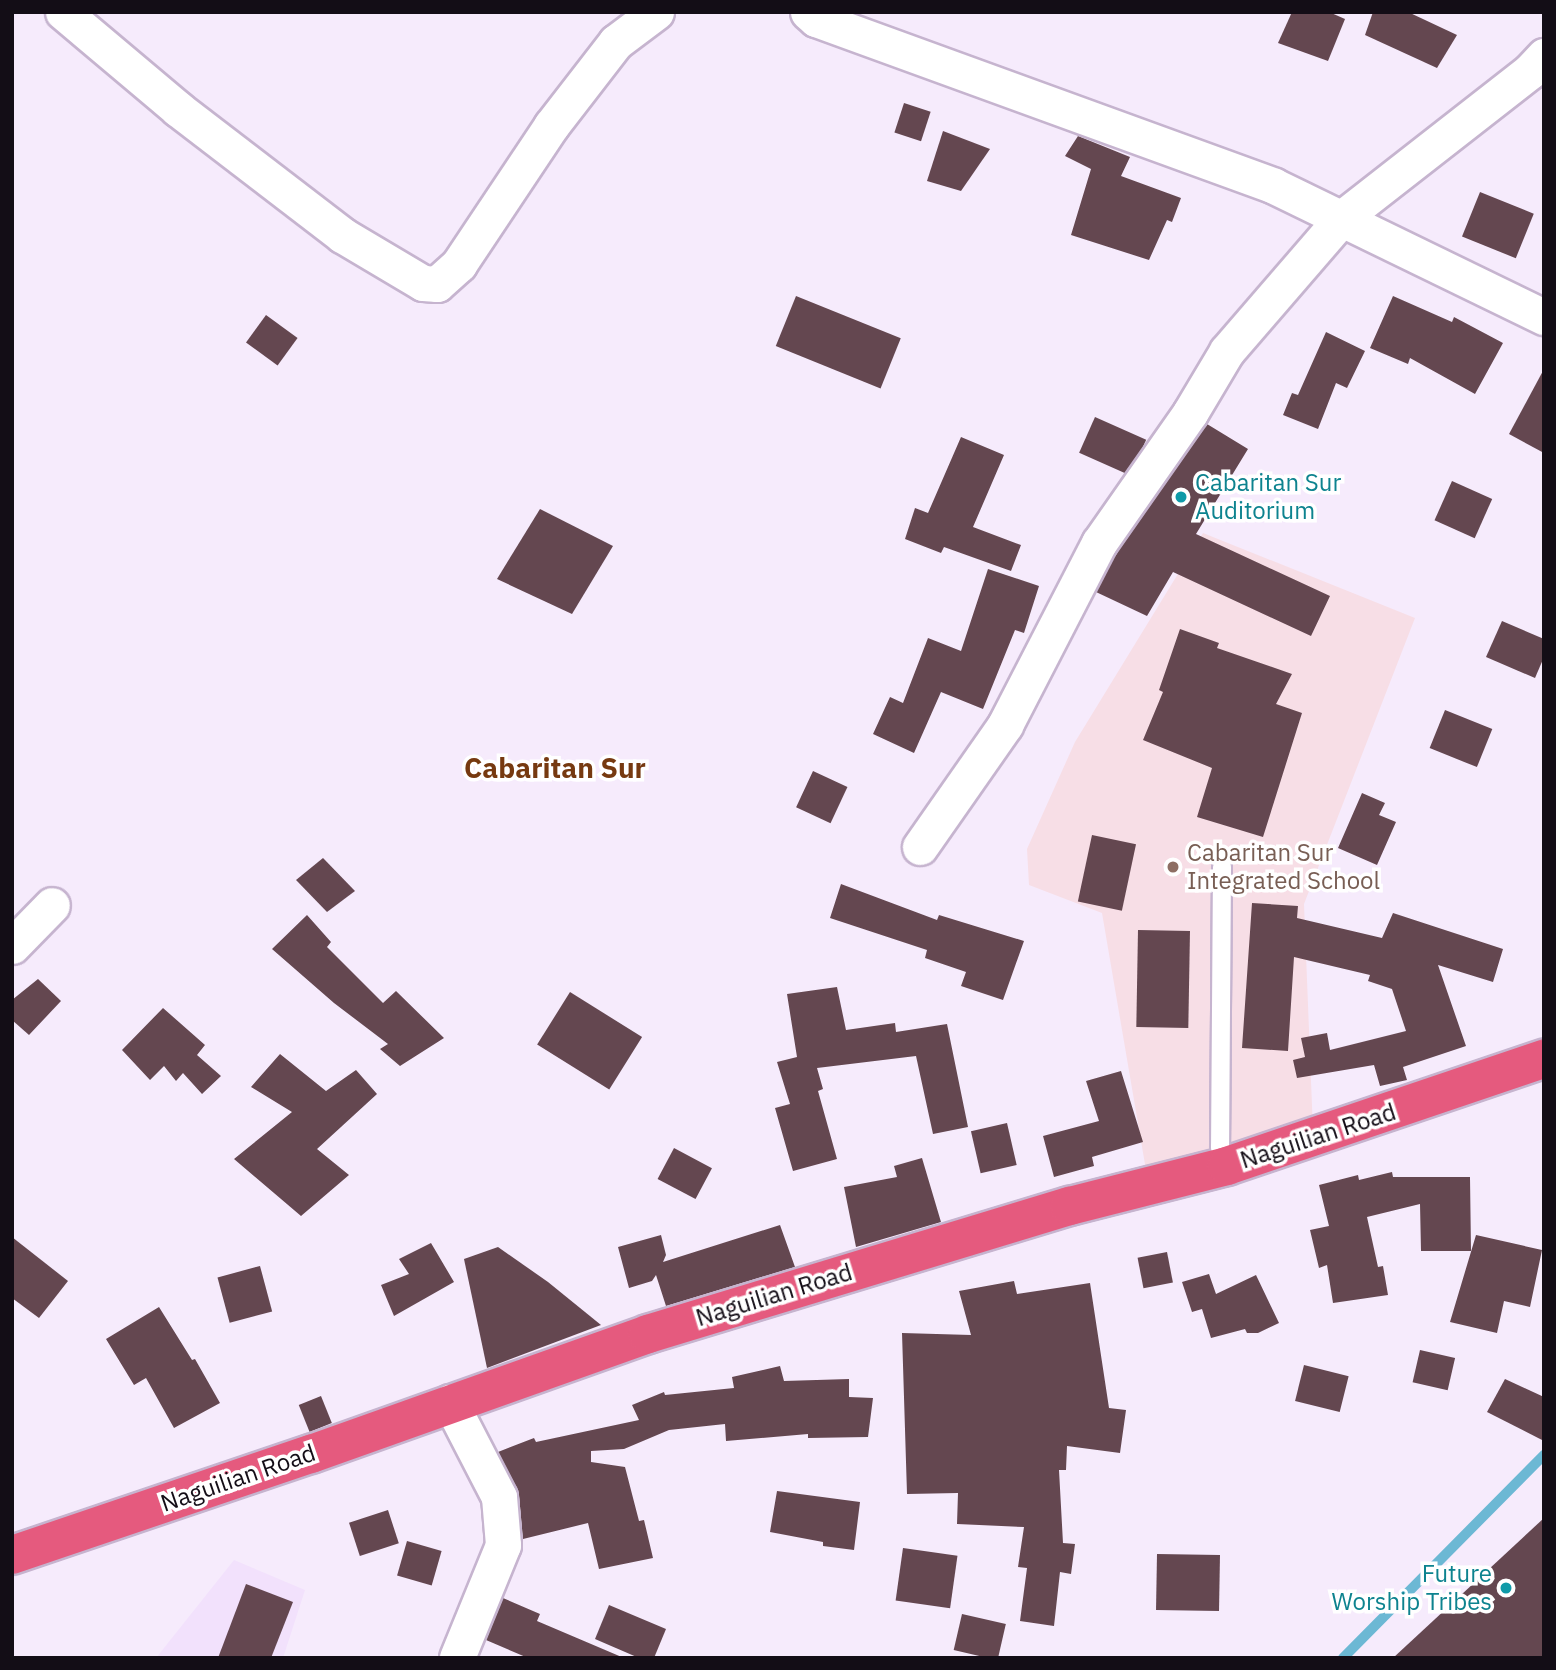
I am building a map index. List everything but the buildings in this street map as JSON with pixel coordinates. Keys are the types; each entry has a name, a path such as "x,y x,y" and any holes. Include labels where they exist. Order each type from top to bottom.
{"highway":[{"name":"Naguilian Road","path":"12,1555 311,1454 450,1402 701,1318 1070,1206 1227,1166 1544,1059"}],"street":[{"path":"63,12 178,109 342,235 423,283 437,284 460,264 551,126 616,42 656,12"},
{"path":"808,12 817,19 1200,156 1275,186 1544,317"},
{"path":"920,848 1005,726 1099,543 1190,413 1227,351 1342,218 1530,71 1544,56"},
{"path":"12,946 52,905"},
{"path":"450,1402 499,1497 503,1545 457,1658"}],"lane":[{"path":"1222,867 1220,1147 1227,1166"}],"shaded area":[{"name":"Cabaritan Sur Integrated School","path":"1203,533 1415,618 1304,904 1313,1131 1147,1176 1102,913 1029,885 1027,849 1075,742"},
{"path":"234,1560 305,1590 283,1658 156,1658"}],"waterway":[{"path":"1343,1658 1544,1455"}],"place":[{"name":"Cabaritan Sur Auditorium","path":"1181,497"},
{"name":"Cabaritan Sur Integrated School","path":"1173,867"},
{"name":"Future Worship Tribes","path":"1506,1588"}],"district":[{"name":"Cabaritan Sur","path":"555,768"}]}
